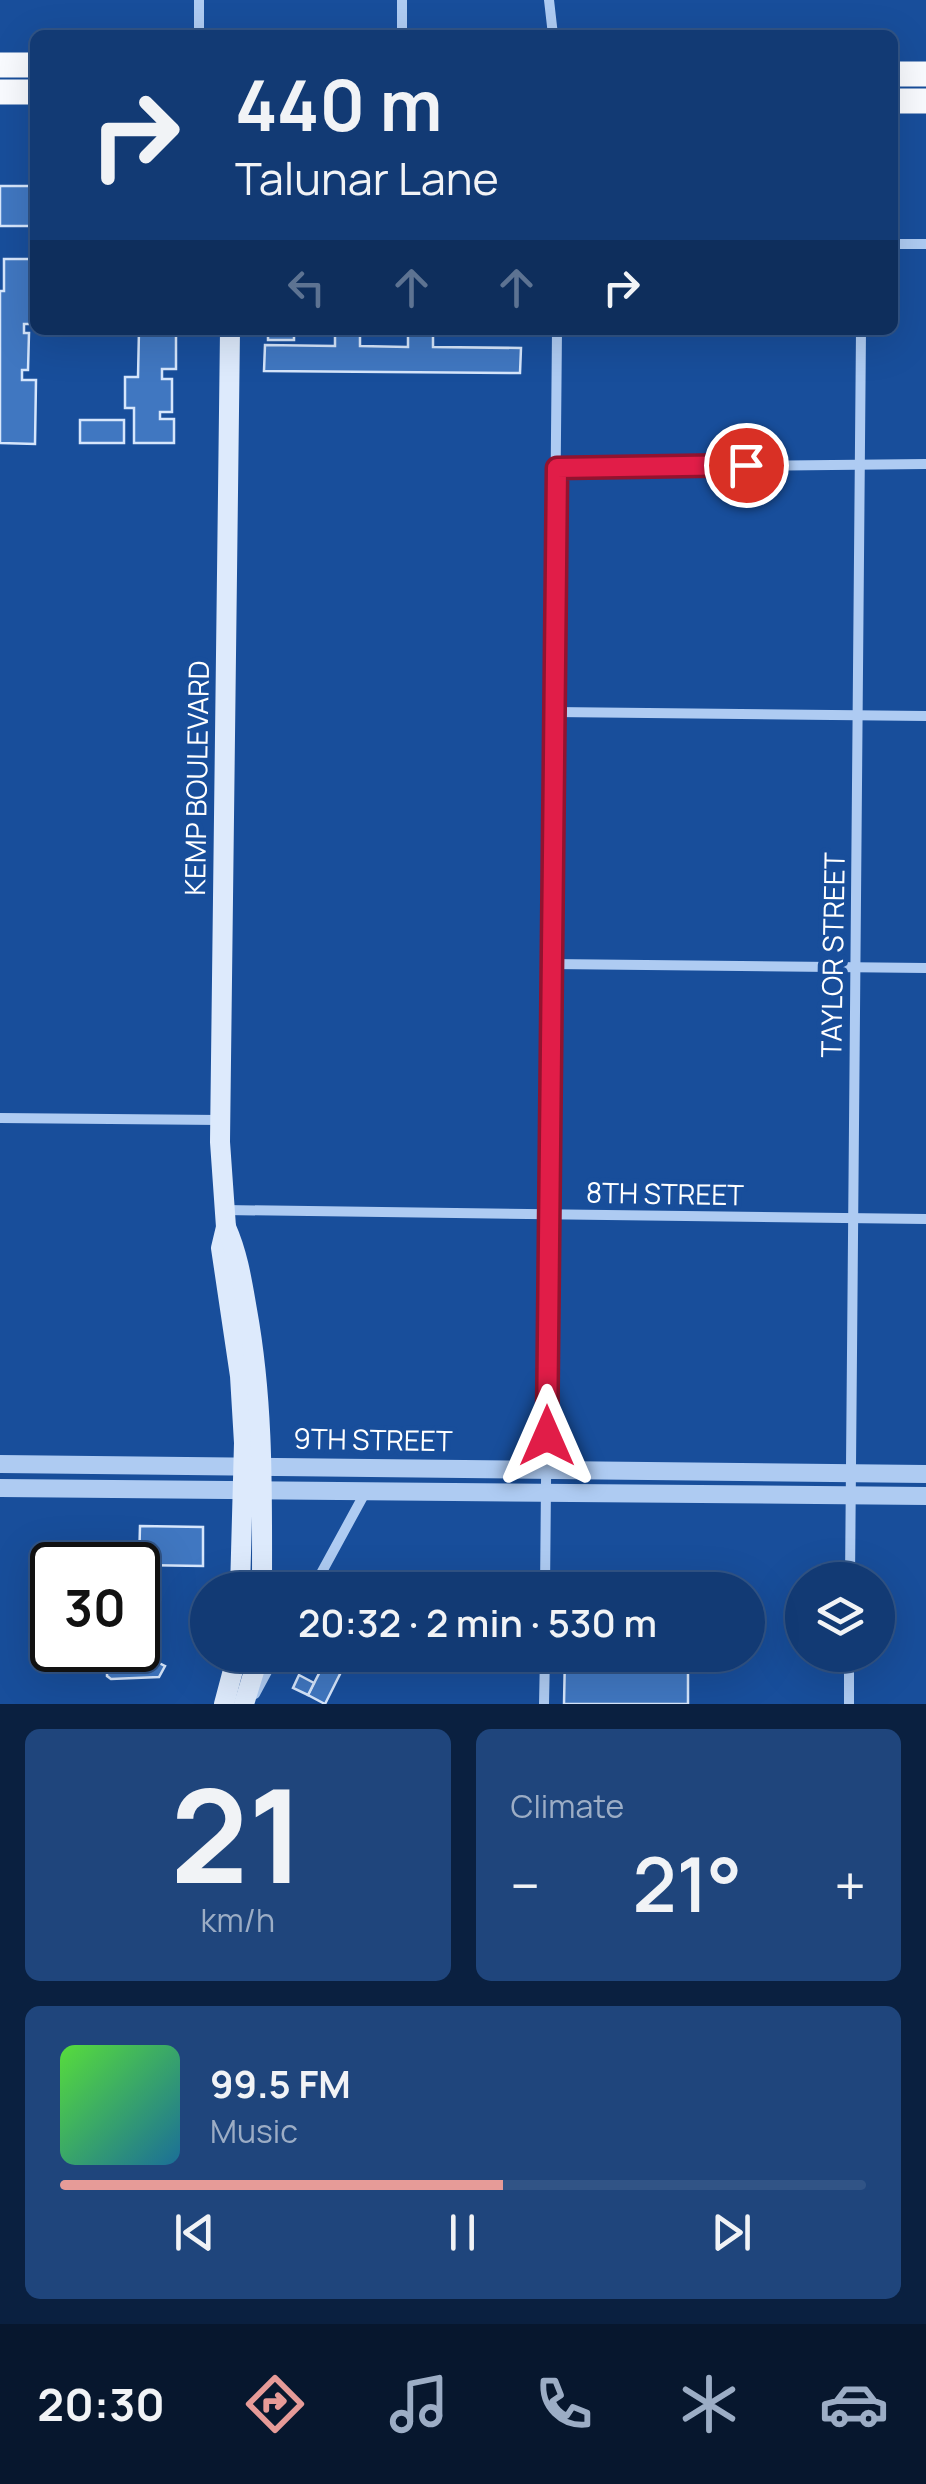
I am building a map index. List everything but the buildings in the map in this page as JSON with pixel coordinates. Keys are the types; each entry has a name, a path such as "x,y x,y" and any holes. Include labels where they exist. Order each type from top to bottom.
{"main road":[{"path":"0,64 30,65"},
{"path":"898,74 926,74"},
{"path":"0,92 30,92"},
{"path":"898,101 926,101"},
{"name":"KEMP BOULEVARD","path":"230,335 220,1120 225,1218 236,1251 255,1354 252,1490 242,1572"},
{"name":"KEMP BOULEVARD","path":"252,1490 260,1572"},
{"path":"224,1704 232,1672"},
{"path":"247,1704 254,1672"}],"street":[{"path":"198,30 199,0"},
{"path":"402,0 402,30"},
{"path":"549,0 552,30"},
{"path":"898,244 926,244"},
{"path":"545,1572 557,335"},
{"name":"TAYLOR STREET","path":"850,1562 861,335"},
{"path":"557,468 926,464"},
{"path":"554,712 926,716"},
{"path":"550,964 926,968"},
{"path":"0,1118 220,1120"},
{"name":"8TH STREET","path":"225,1218 926,1219"},
{"name":"9TH STREET","path":"0,1464 926,1474"},
{"name":"9TH STREET","path":"0,1488 926,1496"},
{"path":"322,1572 366,1492"},
{"path":"247,1704 266,1672"},
{"path":"544,1672 544,1704"},
{"path":"849,1672 849,1704"}],"route":[{"path":"547,1436 557,468 746,465"}]}
